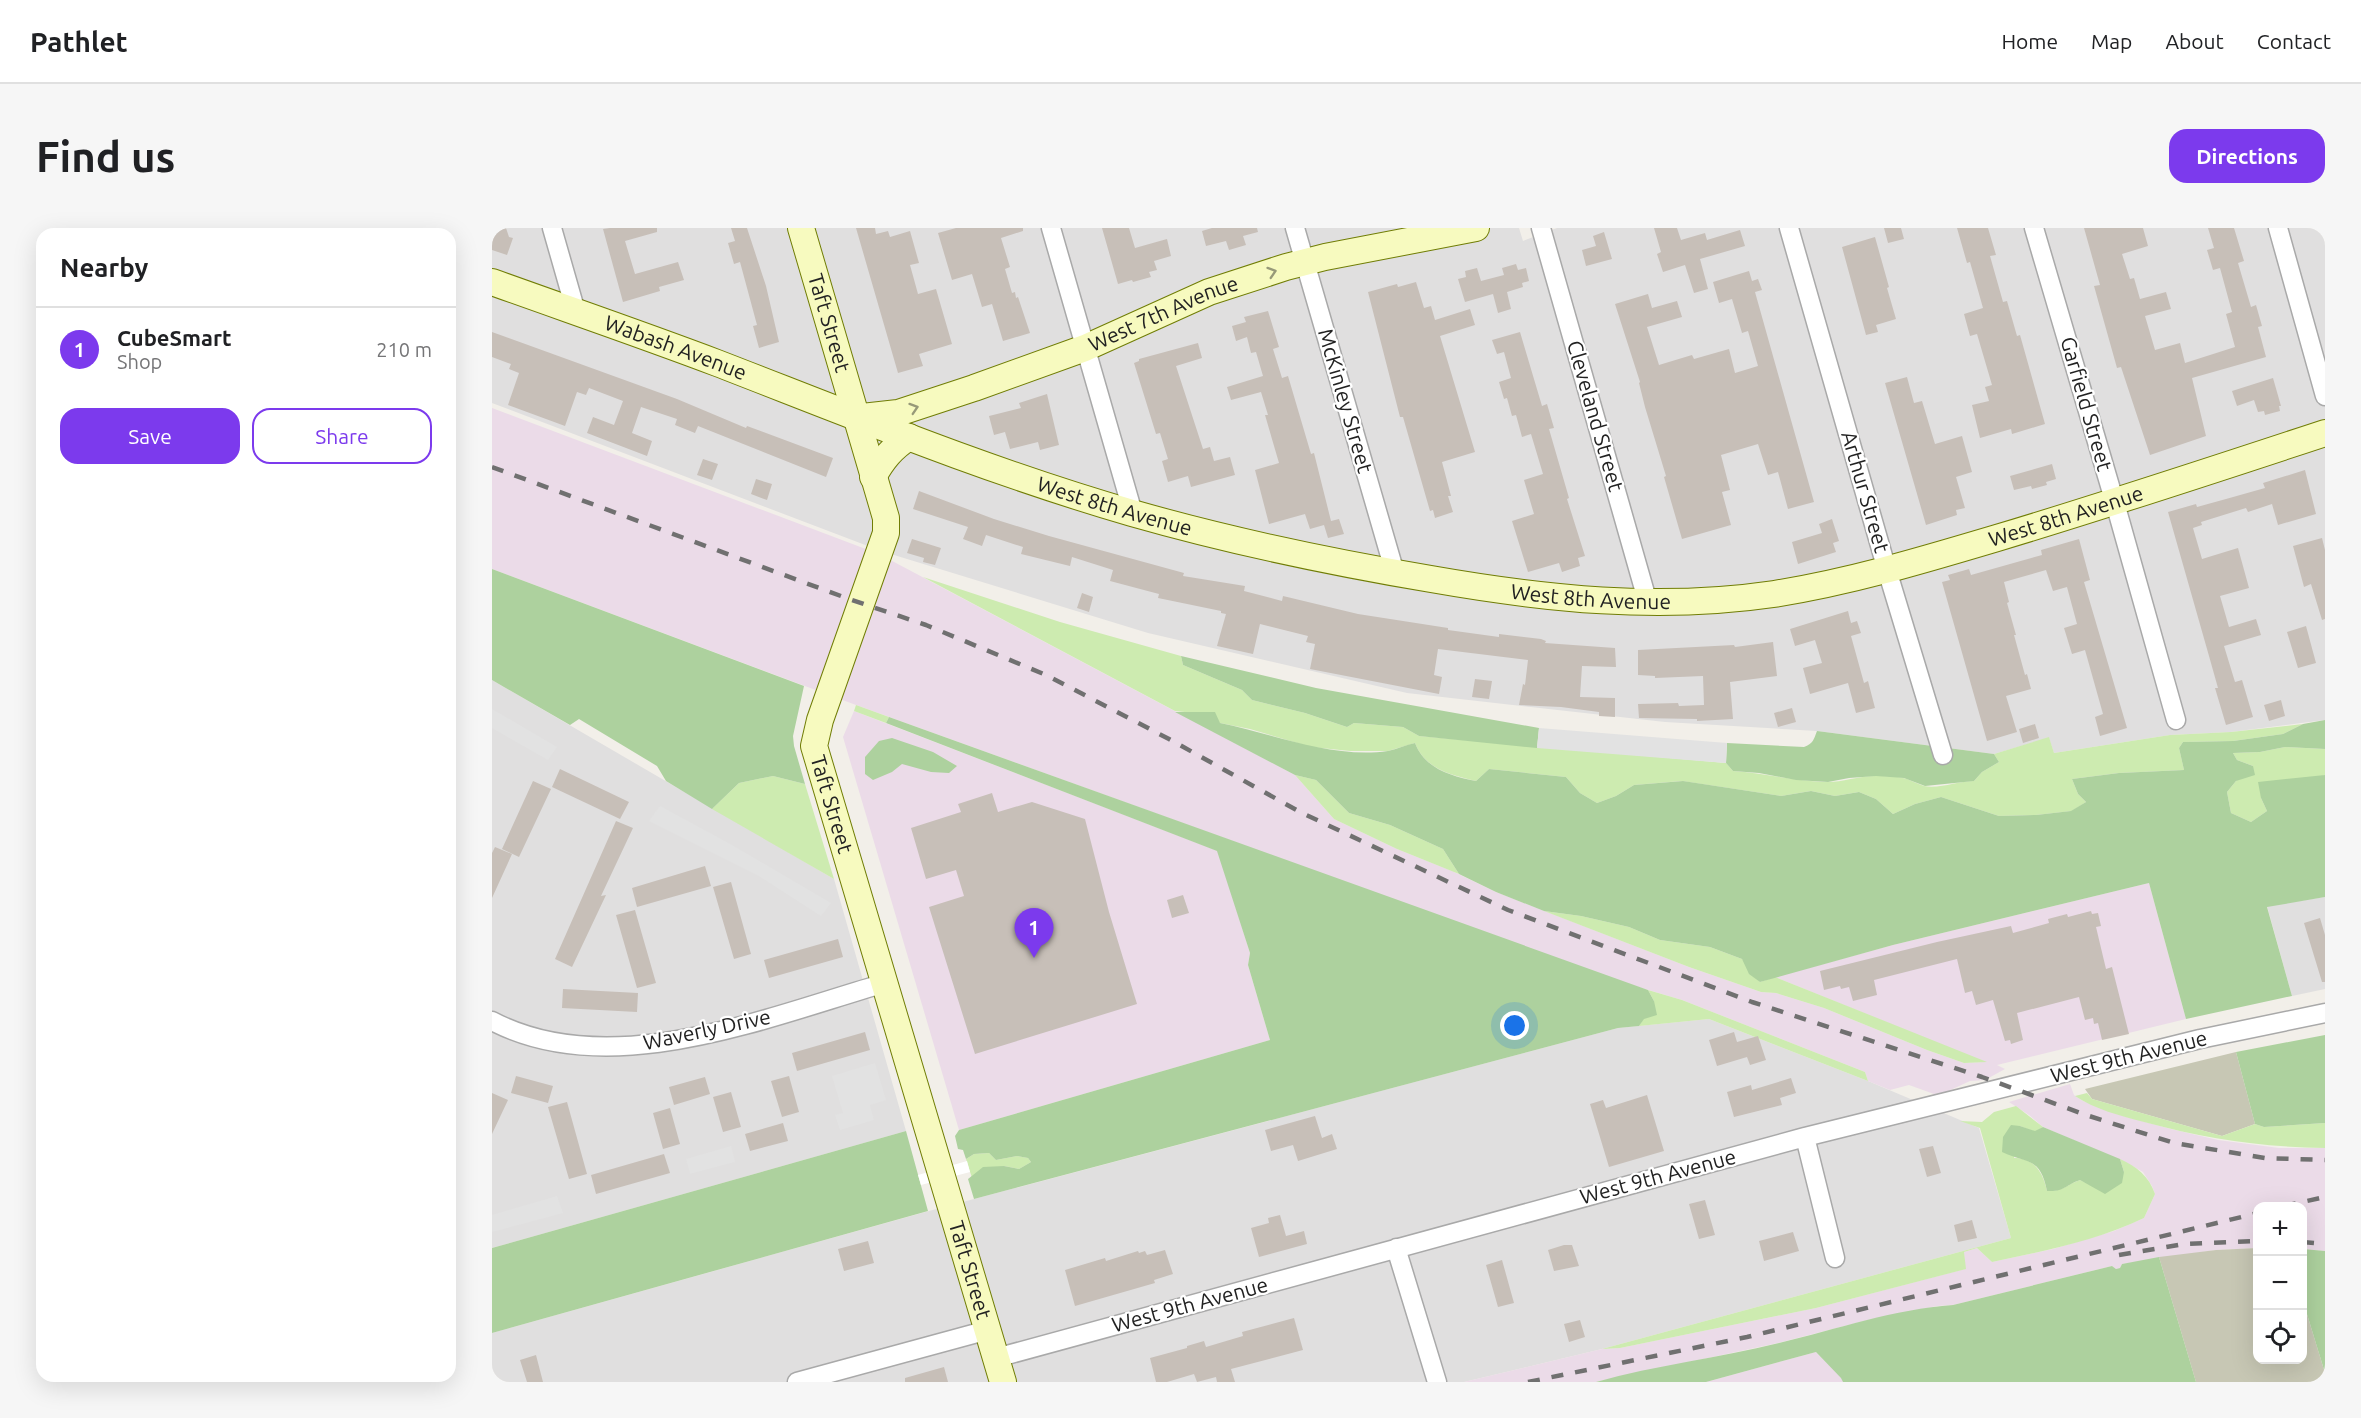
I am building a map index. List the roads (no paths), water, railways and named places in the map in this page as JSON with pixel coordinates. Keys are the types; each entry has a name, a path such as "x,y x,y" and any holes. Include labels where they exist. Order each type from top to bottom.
{"street":[{"path":"552,228 576,312"},
{"name":"Taft Street","path":"801,228 886,518 886,532 820,720 814,746 1003,1382"},
{"path":"1051,228 1133,513"},
{"name":"McKinley Street","path":"1295,228 1395,573"},
{"name":"West 7th Avenue","path":"856,418 898,413 1085,348 1209,292 1305,262 1476,228"},
{"name":"Cleveland Street","path":"1541,228 1648,603"},
{"name":"Arthur Street","path":"1789,228 1942,755"},
{"name":"Garfield Street","path":"2034,228 2176,720"},
{"path":"2278,228 2325,396"},
{"name":"Wabash Avenue","path":"492,282 715,362 856,418"},
{"path":"800,396 819,389 829,382 841,364"},
{"name":"West 8th Avenue","path":"856,418 990,467 1133,513 1256,544 1395,573 1563,599 1648,603 1773,594 1887,570 2115,503 2325,433"},
{"path":"873,477 883,458 909,437"},
{"name":"Waverly Drive","path":"492,1021 528,1036 570,1044 605,1047 650,1045 724,1030 885,983"},
{"name":"West 9th Avenue","path":"996,1358 1805,1137 2200,1040 2325,1013"},
{"path":"1805,1137 1835,1258"},
{"path":"1396,1248 1437,1382"},
{"path":"797,1382 988,1330"}],"railway":[{"path":"492,467 849,599 926,625 1046,675 1169,739 1300,812 1508,910 1752,1002 2174,1143 2265,1158 2325,1160"},
{"path":"2302,1202 2325,1197"},
{"path":"1528,1382 1747,1337 2253,1214"},
{"path":"2119,1255 2184,1244 2253,1241"},
{"path":"2307,1242 2325,1244"}],"place":[{"name":"CubeSmart","path":"1034,958"}]}
